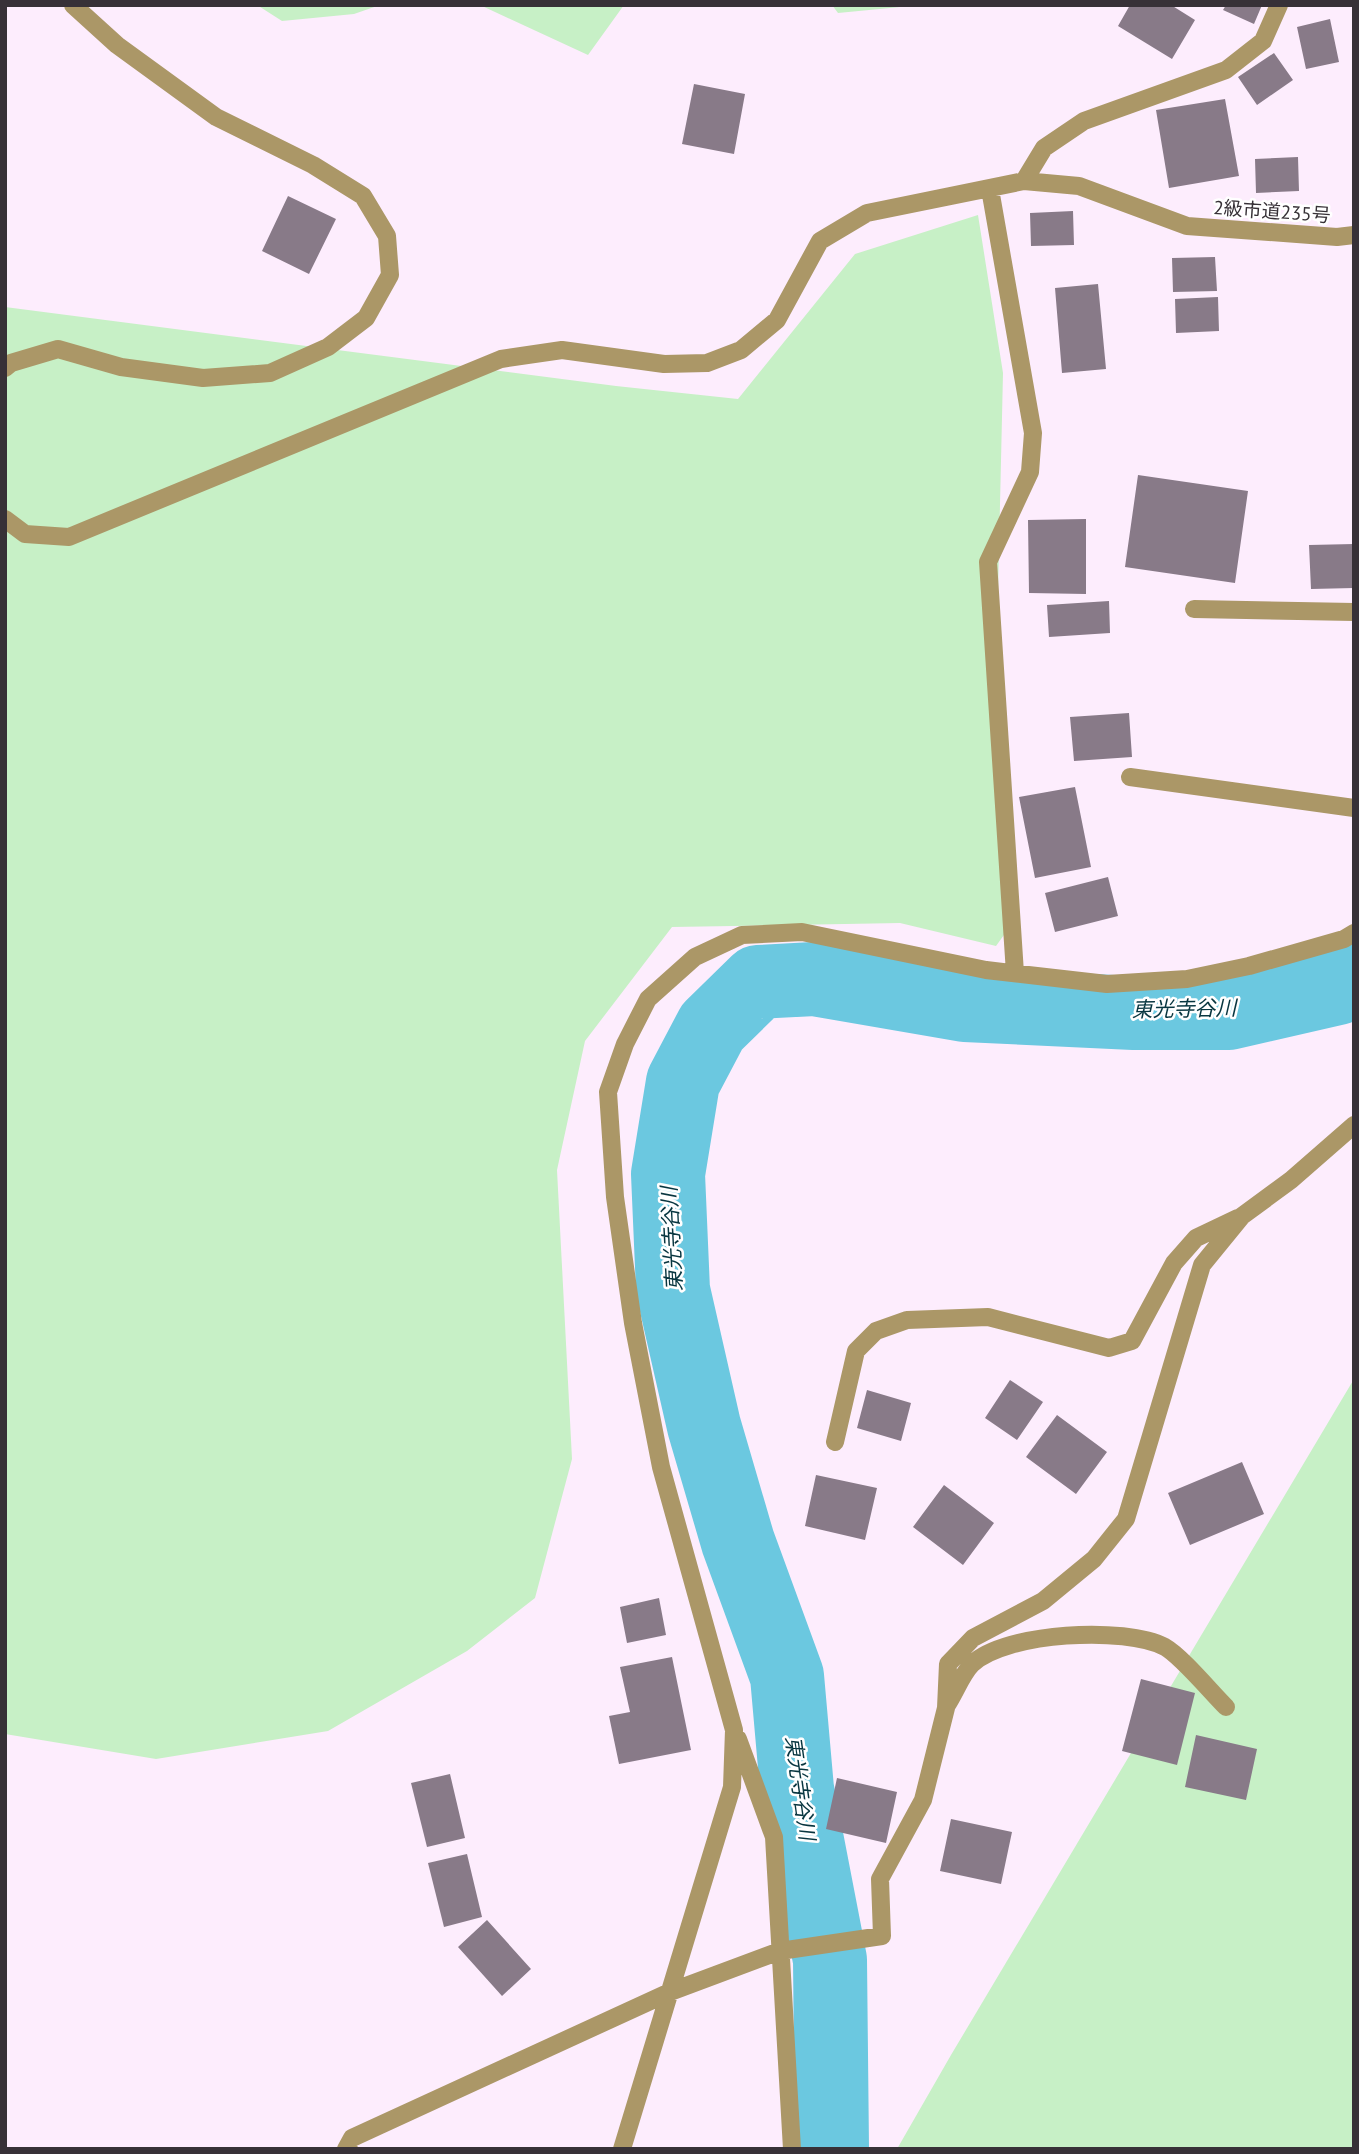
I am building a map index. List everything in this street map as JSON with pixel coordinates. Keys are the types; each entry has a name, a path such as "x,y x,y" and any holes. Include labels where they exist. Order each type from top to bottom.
{"street":[{"path":"5,368 11,363 58,349 121,367 203,378 271,373 328,347 366,318 390,275 387,236 363,197 313,165 216,117 117,45 73,5"},
{"path":"1024,181 1044,148 1084,121 1226,70 1264,41 1279,5"},
{"name":"2級市道235号","path":"5,519 26,534 69,537 501,359 562,350 664,364 707,363 741,350 777,320 820,242 867,213 923,199 1024,181 1079,186 1187,226 1336,237 1354,235"},
{"path":"990,189 1033,433 1030,472 988,562 1015,973"},
{"path":"1194,609 1354,612"},
{"path":"1130,777 1354,808"},
{"path":"792,2149 774,1837 734,1730 661,1467 634,1324 615,1197 608,1091 625,1044 648,999 695,957 742,935 802,932 1015,973 1107,984 1186,979 1351,940"},
{"path":"835,1442 856,1352 876,1331 907,1320 988,1317 1109,1348 1132,1340 1174,1263 1196,1238 1242,1216 1291,1180 1354,1125"},
{"path":"345,2149 352,2138 670,1992 780,1951 882,1936 880,1879 923,1800 946,1708 948,1664 973,1638 1043,1601 1094,1559 1126,1519 1202,1265 1242,1216"},
{"path":"946,1708 972,1664 1002,1647 1035,1639 1094,1636 1138,1638 1166,1647 1226,1707"},
{"path":"622,2149 732,1787 734,1730"}],"green space":[{"path":"257,5 380,5 354,14 282,21"},
{"path":"480,5 624,5 588,55"},
{"path":"832,5 921,5 838,13"},
{"path":"978,215 1003,373 996,681 1019,914 996,946 900,923 672,927 585,1041 557,1170 572,1459 535,1598 467,1651 328,1731 156,1759 5,1734 5,307 616,386 738,399 855,254"},
{"path":"1354,1379 1354,2149 897,2149 951,2055"}],"building":[{"path":"1130,5 1171,5 1195,20 1172,59 1118,26"},
{"path":"1226,5 1262,5 1254,24 1223,10"},
{"path":"1330,19 1339,62 1306,69 1297,27"},
{"path":"1274,53 1293,80 1257,105 1238,77"},
{"path":"694,84 745,94 734,154 682,144"},
{"path":"1225,99 1239,176 1169,188 1156,110"},
{"path":"1298,157 1299,191 1256,193 1255,159"},
{"path":"288,196 336,219 309,274 262,251"},
{"path":"1073,211 1074,245 1031,246 1030,213"},
{"path":"1215,257 1217,291 1173,292 1172,258"},
{"path":"1098,284 1106,369 1062,373 1055,288"},
{"path":"1218,297 1219,331 1176,333 1175,299"},
{"path":"1138,475 1248,491 1235,583 1125,567"},
{"path":"1086,519 1086,594 1029,593 1028,520"},
{"path":"1354,544 1354,588 1311,589 1309,545"},
{"path":"1109,601 1110,633 1049,637 1047,605"},
{"path":"1129,713 1132,757 1074,761 1070,717"},
{"path":"1075,787 1091,867 1035,878 1019,797"},
{"path":"1108,877 1118,916 1055,932 1045,893"},
{"path":"1010,1380 1043,1402 1017,1440 985,1418"},
{"path":"867,1390 911,1403 901,1441 857,1428"},
{"path":"1057,1415 1107,1452 1076,1494 1026,1457"},
{"path":"1242,1462 1264,1514 1190,1545 1168,1493"},
{"path":"816,1475 877,1488 865,1540 805,1526"},
{"path":"944,1485 994,1523 963,1565 913,1527"},
{"path":"659,1598 666,1635 627,1643 620,1607"},
{"path":"672,1657 691,1750 619,1764 609,1716 630,1712 620,1667"},
{"path":"1141,1679 1195,1693 1177,1765 1122,1751"},
{"path":"1196,1735 1257,1749 1246,1800 1185,1787"},
{"path":"450,1774 465,1838 427,1847 411,1783"},
{"path":"837,1778 897,1792 886,1843 826,1829"},
{"path":"951,1819 1012,1832 1001,1884 940,1871"},
{"path":"467,1854 482,1917 444,1927 428,1863"},
{"path":"487,1920 531,1969 502,1996 458,1947"}],"waterway":[{"name":"東光寺谷川","path":"832,2149 830,1960 797,1789 787,1676 738,1542 704,1426 673,1290 668,1174 683,1082 712,1027 758,982 814,979 965,1005 1134,1013 1229,1013 1338,988 1354,980"}]}
